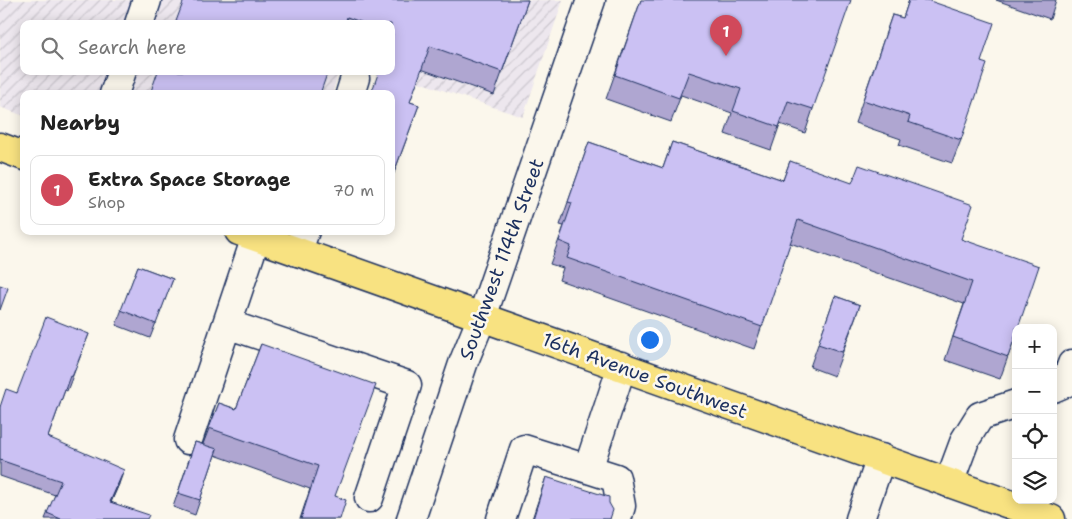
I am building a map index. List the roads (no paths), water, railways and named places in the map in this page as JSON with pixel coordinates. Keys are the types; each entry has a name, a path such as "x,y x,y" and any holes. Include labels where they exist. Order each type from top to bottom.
{"main road":[{"path":"0,147 20,154"},
{"name":"16th Avenue Southwest","path":"256,235 301,241 482,317 1051,519"}],"street":[{"path":"140,20 147,0"},
{"name":"Southwest 114th Street","path":"411,519 591,0"},
{"path":"115,90 121,75"},
{"path":"188,440 227,324 248,235"},
{"path":"227,324 407,385 369,498"},
{"path":"1057,386 1065,383 1072,364"},
{"path":"588,469 622,366"},
{"path":"949,483 965,440 980,416 1012,405"},
{"path":"501,519 524,449 616,478 621,506 617,519"},
{"path":"860,519 881,458"}],"place":[{"name":"Extra Space Storage","path":"726,56"}]}
